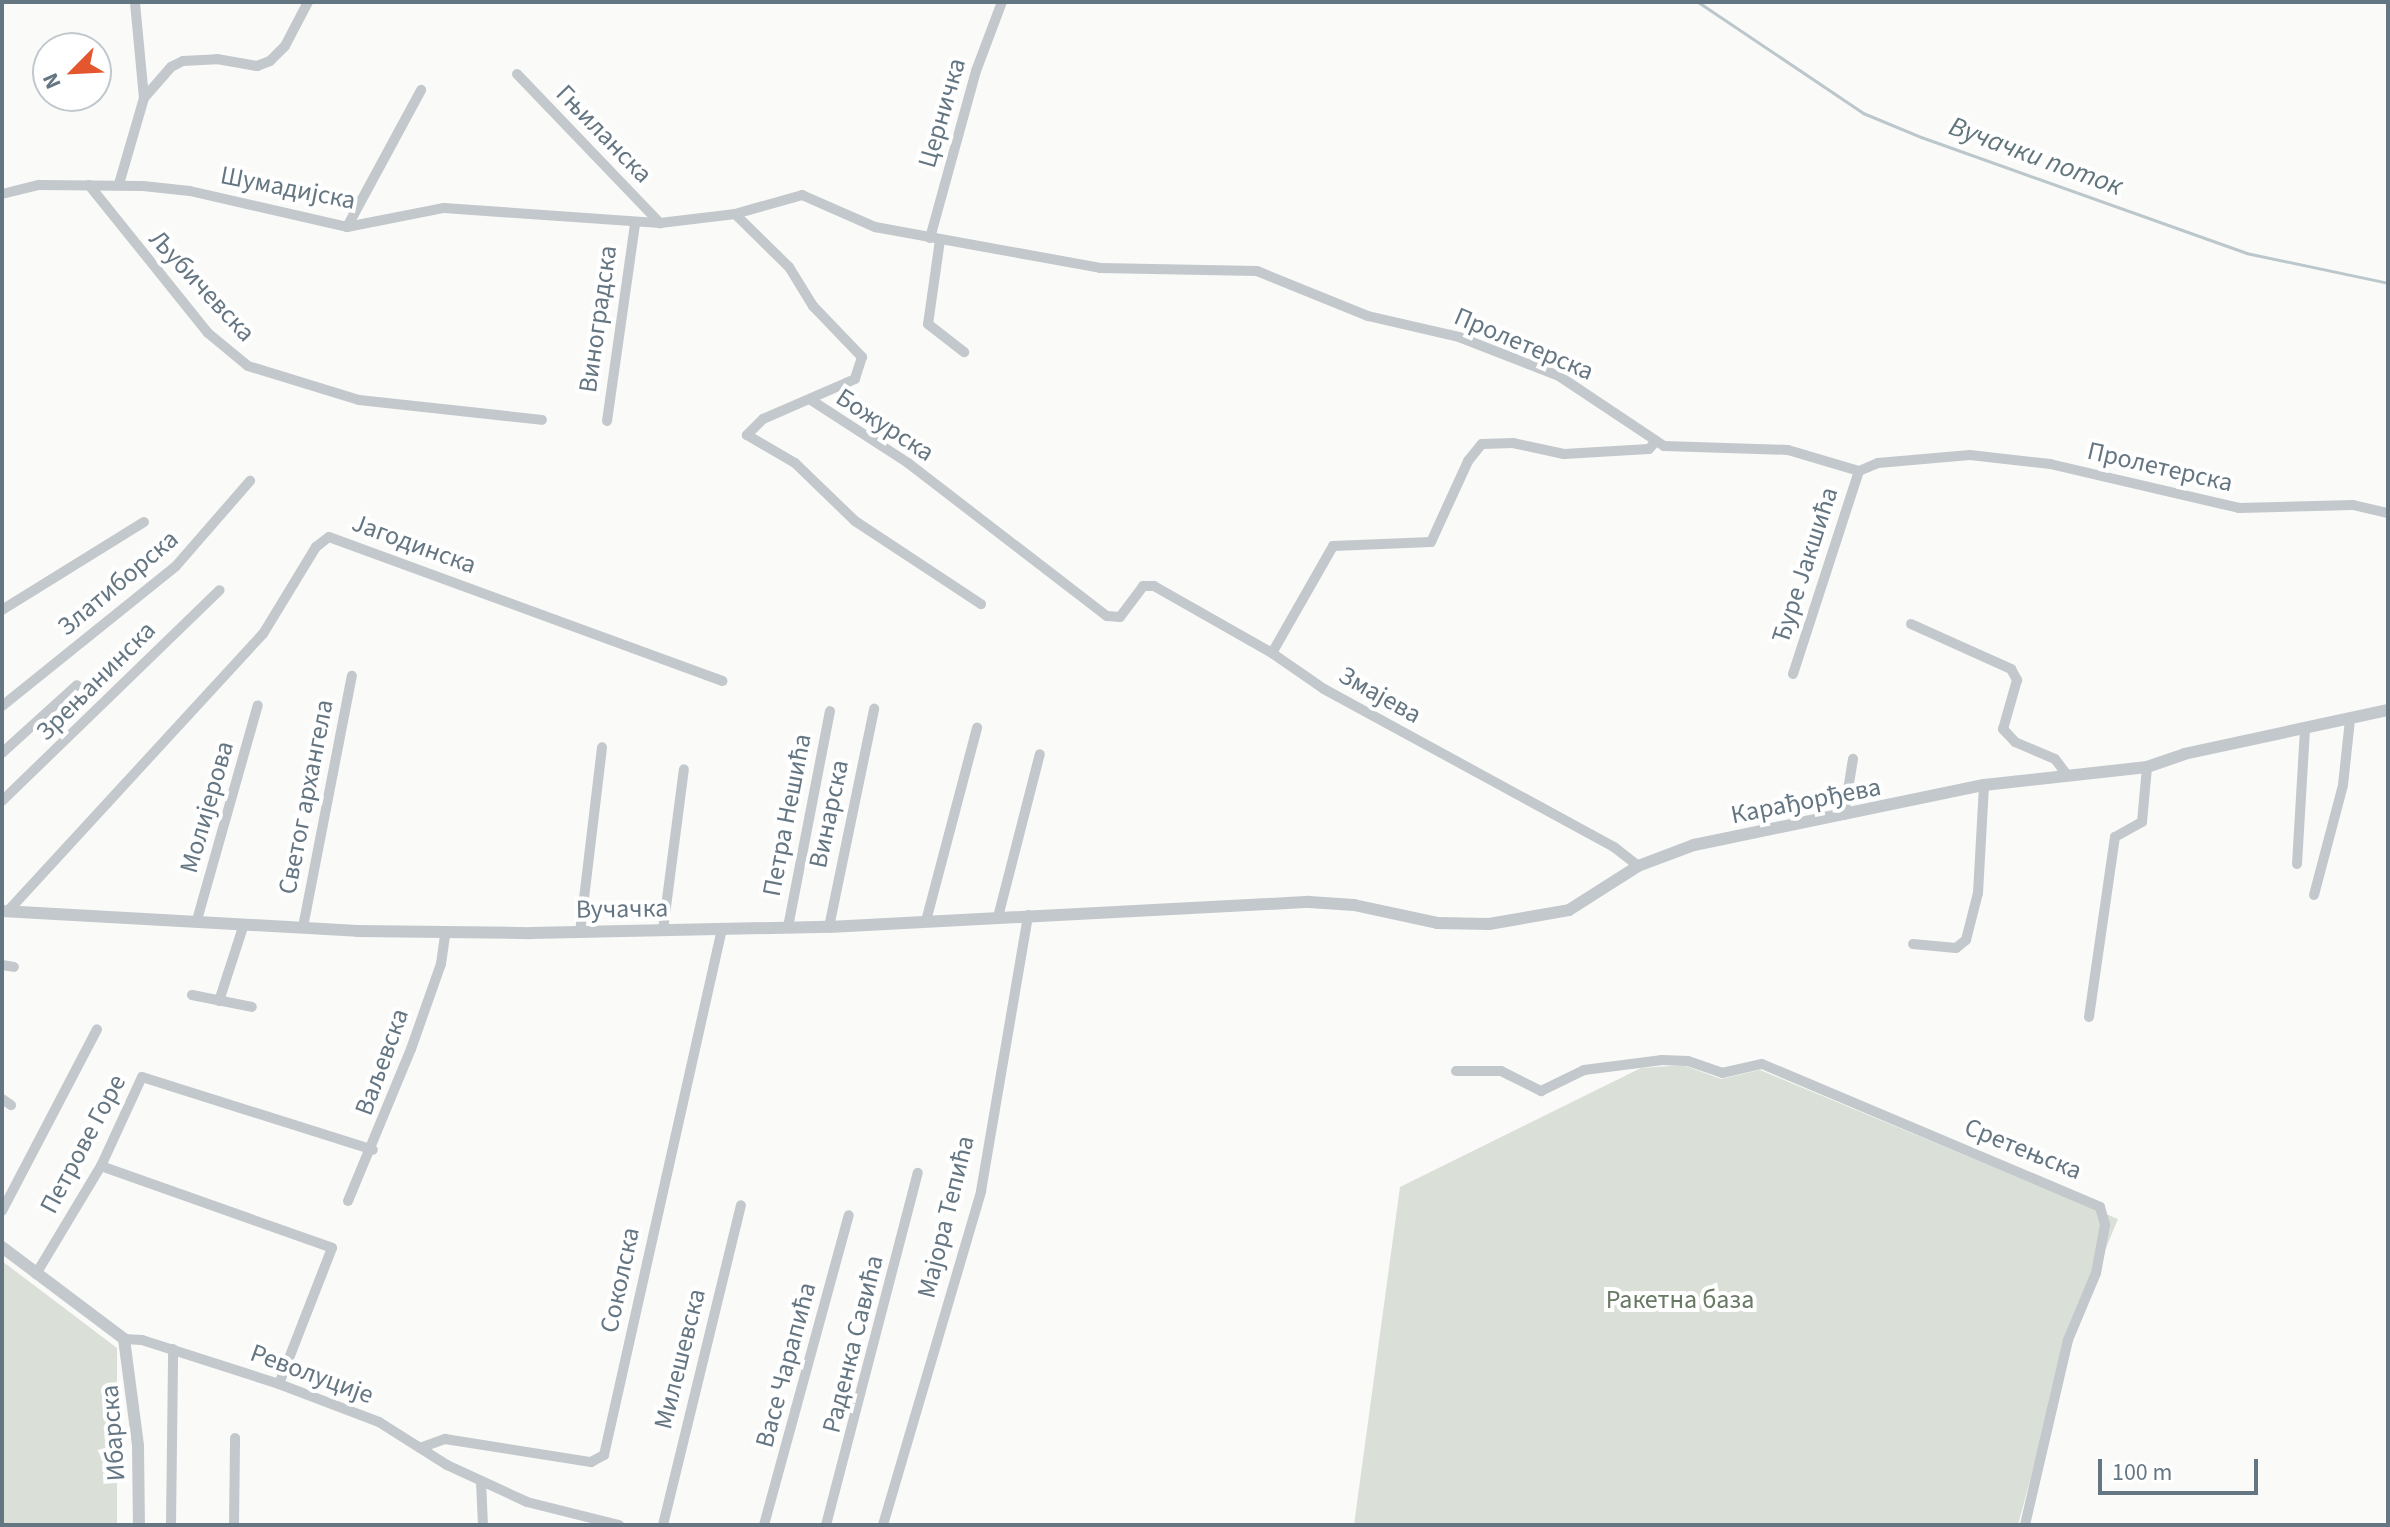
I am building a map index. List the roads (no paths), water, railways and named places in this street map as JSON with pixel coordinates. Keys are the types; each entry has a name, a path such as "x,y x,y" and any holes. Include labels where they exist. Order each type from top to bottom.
{"street":[{"path":"119,184 144,98 135,2"},
{"path":"144,98 171,67 183,61 217,59 257,66 270,61 285,46 308,2"},
{"name":"Церничка","path":"964,352 928,324 935,239 976,71 1002,2"},
{"name":"Гњиланска","path":"517,74 660,223"},
{"path":"347,227 421,90"},
{"name":"Шумадијска","path":"2,194 39,185 119,184 190,191 347,227 444,208 635,224 660,223"},
{"name":"Љубичевска","path":"89,185 208,333 252,368 359,400 542,420"},
{"name":"Пролетерска","path":"660,223 735,214 802,195 860,222 935,239 1100,268 1257,271 1368,316 1459,337 1559,376 1583,388 1655,442 1674,448 1788,450 1859,471 1878,463 1970,455 2050,464 2239,508 2353,505 2388,513"},
{"path":"735,214 802,286 813,306 862,357 855,379 811,400"},
{"name":"Виноградска","path":"607,421 635,224"},
{"name":"Божурска","path":"981,604 855,521 795,463 747,435 763,419 811,400 908,463 1114,618"},
{"path":"1272,653 1333,546 1431,542 1468,461 1482,444 1513,443 1564,454 1649,449 1655,442"},
{"name":"Ђуре Јакшића","path":"1793,674 1859,471"},
{"name":"Златиборска","path":"2,706 176,566 250,481"},
{"path":"2,610 144,522"},
{"name":"Јагодинска","path":"5,911 263,634 316,547 329,537 723,681"},
{"name":"Змајева","path":"1114,618 1124,614 1148,584 1272,653 1324,689 1601,839 1638,866"},
{"name":"Зрењанинска","path":"2,801 220,590"},
{"path":"1911,624 2011,669 2017,680 2003,729 2015,742 2055,759 2067,775"},
{"name":"Светог архангела","path":"303,927 352,676"},
{"path":"2,753 77,685"},
{"name":"Молијерова","path":"197,920 258,705"},
{"name":"Винарска","path":"829,927 874,709"},
{"name":"Карађорђева","path":"1243,904 1331,902 1437,923 1499,923 1569,910 1638,866 1694,845 1984,785 2147,767 2184,754 2388,710"},
{"name":"Петра Нешића","path":"788,927 830,711"},
{"path":"2314,895 2343,785 2350,720"},
{"path":"926,921 977,728"},
{"path":"2297,864 2305,730"},
{"path":"580,932 602,747"},
{"path":"998,917 1040,754"},
{"path":"1844,815 1853,759"},
{"path":"2089,1017 2115,837 2142,822 2147,767"},
{"path":"663,930 684,769"},
{"path":"1913,944 1956,948 1966,940 1978,893 1984,785"},
{"name":"Вучачка","path":"5,911 445,934 829,927 1243,904"},
{"name":"Мајора Тепића","path":"883,1525 981,1191 1028,915"},
{"path":"219,1001 244,924"},
{"name":"Соколска","path":"420,1448 445,1439 591,1462 604,1455 722,929"},
{"name":"Ваљевска","path":"348,1201 373,1150 441,964 445,934"},
{"path":"192,995 252,1007"},
{"path":"2,1211 97,1029"},
{"name":"Сретењска","path":"1456,1071 1501,1071 1541,1091 1584,1070 1662,1060 1688,1061 1715,1073 1756,1066 1856,1102 2100,1207 2105,1225 2096,1273 2068,1340 2025,1525"},
{"name":"Петрове Горе","path":"36,1274 101,1166 142,1077 373,1150"},
{"path":"101,1166 332,1248 279,1384"},
{"name":"Раденка Савића","path":"826,1525 918,1173"},
{"name":"Милешевска","path":"663,1525 741,1205"},
{"name":"Васе Чарапића","path":"764,1525 849,1215"},
{"name":"Револуције","path":"2,1247 124,1339 173,1349 279,1384 379,1422 481,1481 570,1520 619,1525"},
{"name":"Ибарска","path":"124,1339 138,1446 139,1525"},
{"path":"171,1525 173,1349"},
{"path":"234,1525 235,1438"},
{"path":"481,1481 483,1525"}],"waterway":[{"name":"Вучачки поток","path":"1698,2 1863,113 1921,137 2246,253 2388,283"}],"park label":[{"name":"Ракетна база","path":"1680,1300"}]}
